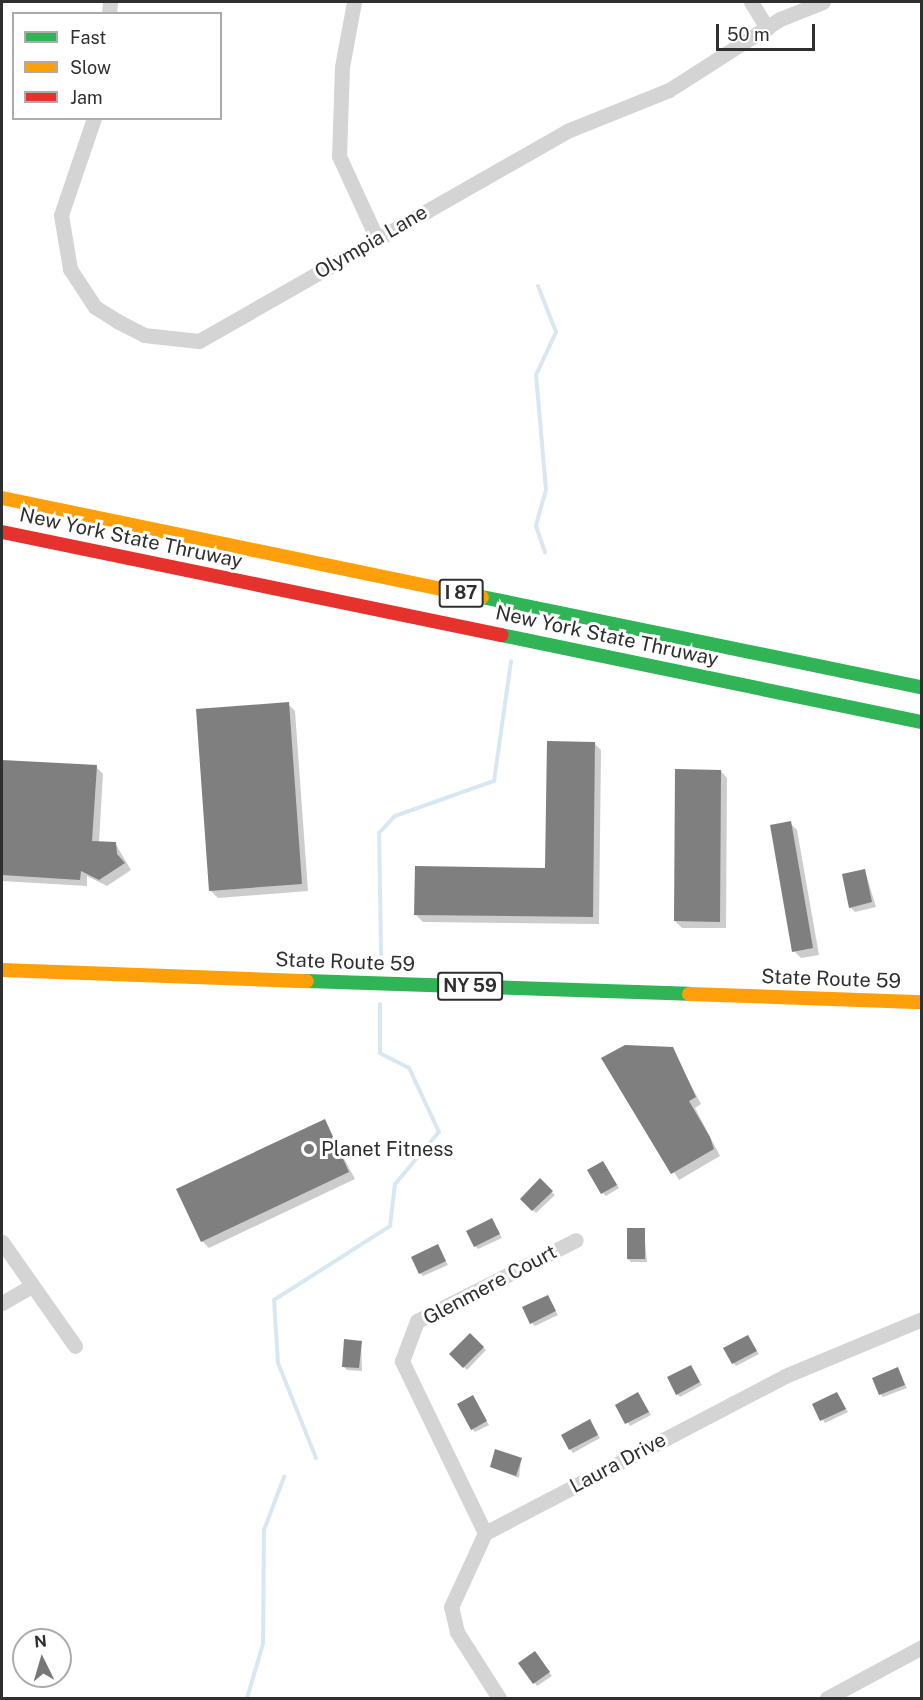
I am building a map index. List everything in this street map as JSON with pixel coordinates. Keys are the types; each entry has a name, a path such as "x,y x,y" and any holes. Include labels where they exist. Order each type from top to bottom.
{"main road":[{"name":"New York State Thruway","path":"2,498 921,687"},
{"name":"New York State Thruway","path":"2,532 921,722"},
{"name":"State Route 59","path":"2,970 921,1002"}],"street":[{"path":"354,2 342,66 339,156 377,239"},
{"path":"751,2 767,28"},
{"name":"Olympia Lane","path":"93,120 66,189 62,245 70,269 95,307 144,334 199,341 567,131 669,90 767,28 823,2"},
{"name":"Glenmere Court","path":"485,1533 402,1361 417,1321 576,1240"},
{"path":"2,1242 30,1287 75,1346"},
{"path":"2,1303 30,1287"},
{"name":"Laura Drive","path":"485,1533 784,1376 921,1319"},
{"path":"485,1533 451,1607 457,1632 499,1698"},
{"path":"827,1698 921,1647"}],"building":[{"path":"289,702 302,884 209,891 196,709"},
{"path":"547,741 595,742 593,917 414,915 415,866 545,868"},
{"path":"2,760 97,765 92,841 116,842 117,854 125,863 99,880 81,871 80,880 2,875"},
{"path":"675,769 721,770 720,922 674,921"},
{"path":"791,821 813,948 792,952 770,825"},
{"path":"865,869 872,902 849,908 842,874"},
{"path":"625,1045 673,1047 696,1097 689,1101 710,1137 714,1149 671,1174 601,1058"},
{"path":"325,1119 349,1172 201,1242 176,1189"},
{"path":"603,1161 617,1185 601,1194 587,1170"},
{"path":"540,1178 553,1191 532,1211 520,1199"},
{"path":"492,1218 500,1234 474,1247 466,1231"},
{"path":"627,1228 645,1228 645,1259 627,1259"},
{"path":"438,1244 446,1261 419,1274 411,1257"},
{"path":"548,1295 556,1311 530,1324 522,1307"},
{"path":"470,1333 484,1347 463,1368 449,1354"},
{"path":"748,1335 757,1351 732,1364 723,1348"},
{"path":"344,1339 362,1341 359,1368 342,1367"},
{"path":"691,1365 700,1382 676,1395 667,1377"},
{"path":"898,1367 905,1385 879,1395 872,1378"},
{"path":"638,1392 649,1412 625,1424 615,1405"},
{"path":"837,1392 846,1409 820,1421 812,1404"},
{"path":"473,1395 487,1421 471,1430 457,1404"},
{"path":"590,1419 598,1435 569,1450 561,1435"},
{"path":"495,1449 522,1458 516,1476 490,1467"},
{"path":"535,1651 550,1672 533,1684 518,1663"}],"waterway":[{"path":"538,286 556,332 536,375 546,490 536,526 545,552"},
{"path":"381,954 379,833 395,816 494,781 511,661"},
{"path":"316,1458 278,1363 274,1300 390,1226 395,1184 439,1132 409,1068 380,1053 380,1004"},
{"path":"247,1698 263,1644 264,1530 284,1477"}],"traffic: fast":[{"path":"482,597 922,687"},
{"path":"501,635 922,722"},
{"path":"307,981 689,994"}],"traffic: slow":[{"path":"2,498 482,597"},
{"path":"2,970 307,981"},
{"path":"689,994 922,1002"}],"traffic: jam":[{"path":"2,532 501,635"}],"place":[{"name":"Planet Fitness","path":"309,1149"}]}
